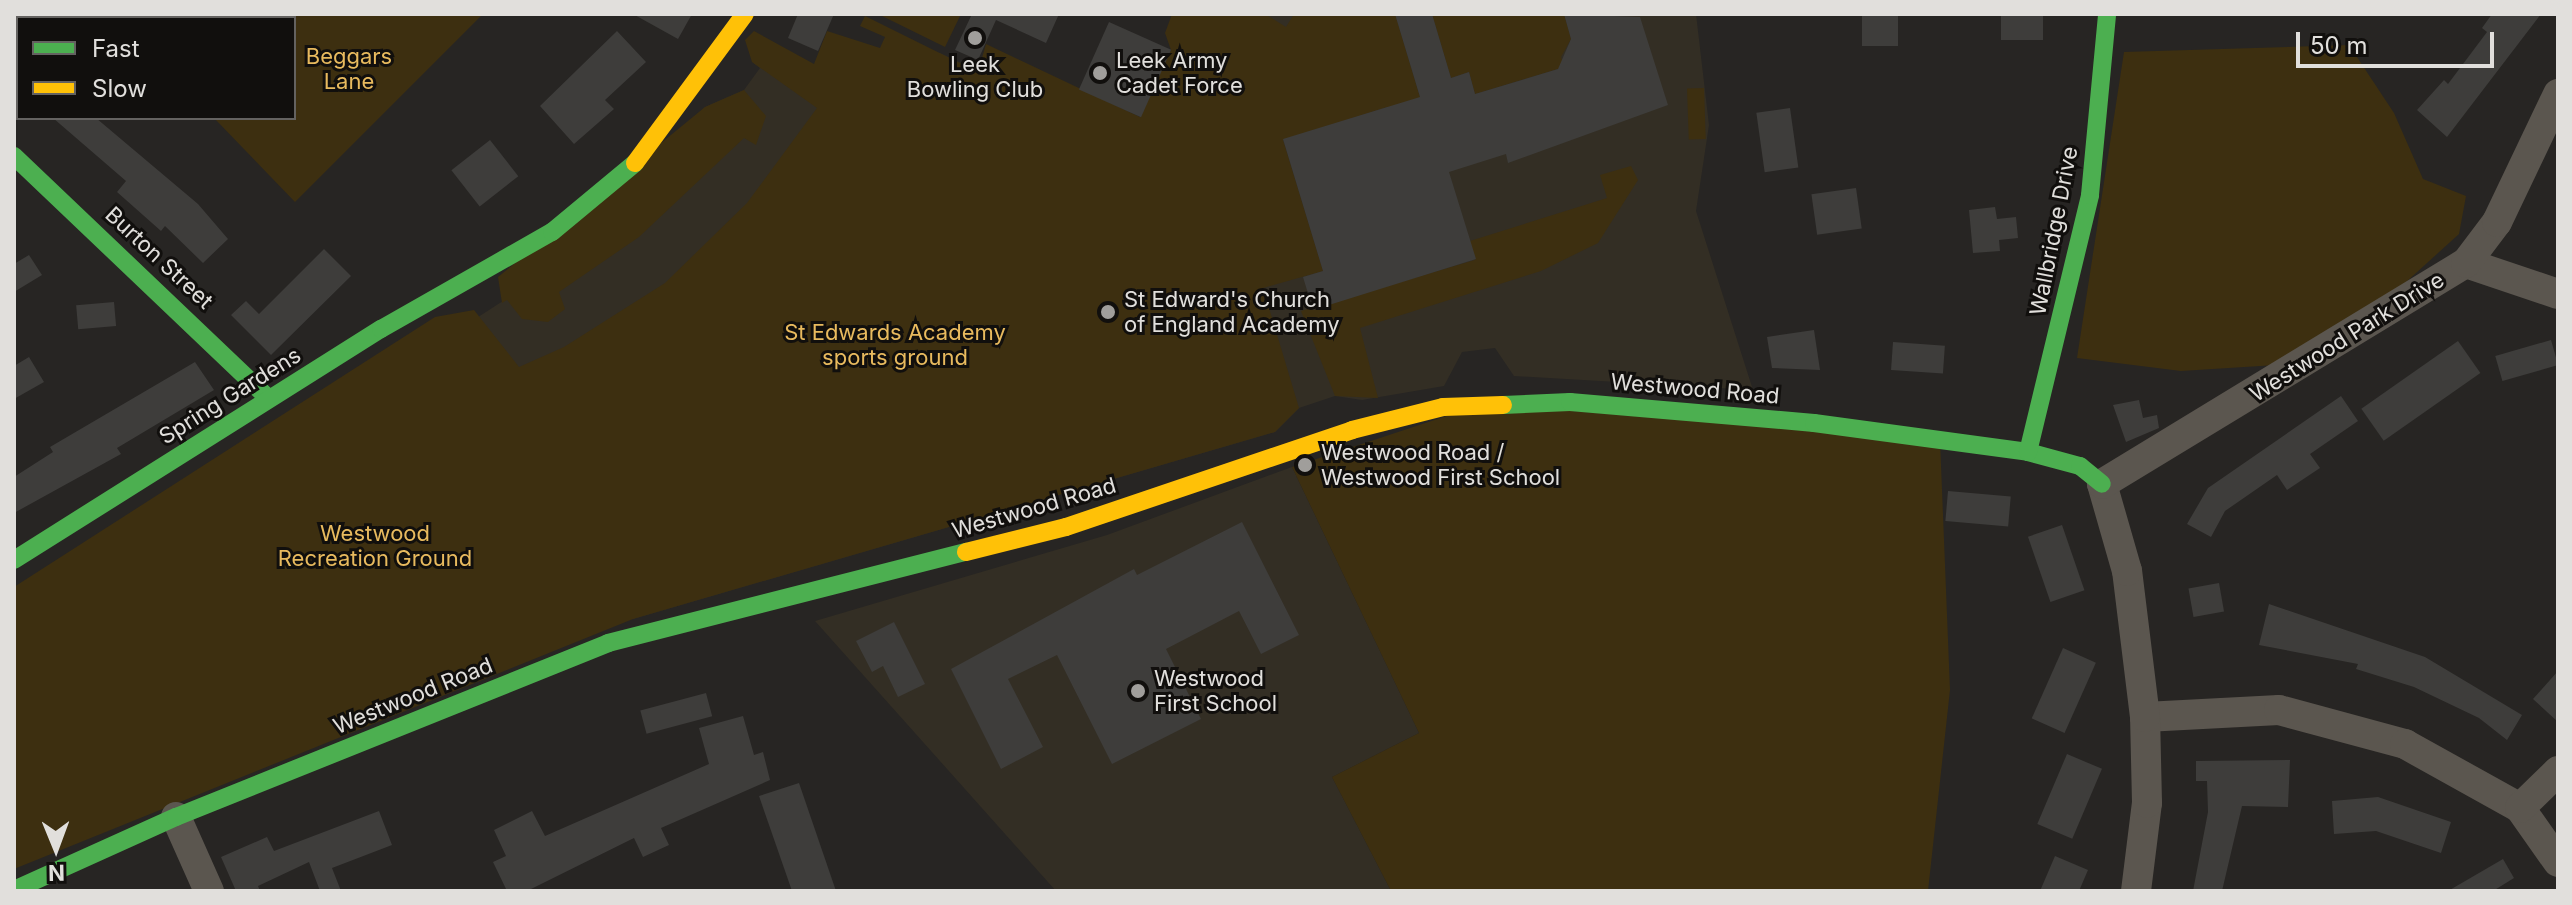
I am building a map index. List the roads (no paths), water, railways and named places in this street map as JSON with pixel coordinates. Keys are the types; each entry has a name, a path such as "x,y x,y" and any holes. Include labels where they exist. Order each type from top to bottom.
{"street":[{"name":"Spring Gardens","path":"14,560 269,399 475,278 612,188 665,130 745,14"},
{"name":"Wallbridge Drive","path":"2028,452 2090,195 2107,14"},
{"name":"Westwood Park Drive","path":"2102,484 2466,263 2497,222 2558,94"},
{"name":"Burton Street","path":"14,156 269,399"},
{"path":"2466,263 2558,294"},
{"name":"Westwood Road","path":"14,890 176,817 608,643 1066,527 1352,430 1443,407 1570,402 1814,423 2028,452 2080,466 2102,484"},
{"path":"2102,484 2127,571 2145,717 2147,803 2136,891"},
{"path":"2145,717 2279,710 2330,721 2405,744 2520,808 2558,862"},
{"path":"2520,808 2558,771"},
{"path":"176,817 209,891"}],"place":[{"name":"Leek Bowling Club","path":"975,38"},
{"name":"Leek Army Cadet Force","path":"1100,73"},
{"name":"St Edward's Church of England Academy","path":"1108,312"},
{"name":"Westwood Road / Westwood First School","path":"1305,465"},
{"name":"Westwood First School","path":"1138,691"}],"park label":[{"name":"Beggars Lane","path":"349,68"},
{"name":"St Edwards Academy sports ground","path":"895,344"},
{"name":"Westwood Recreation Ground","path":"375,546"}]}
